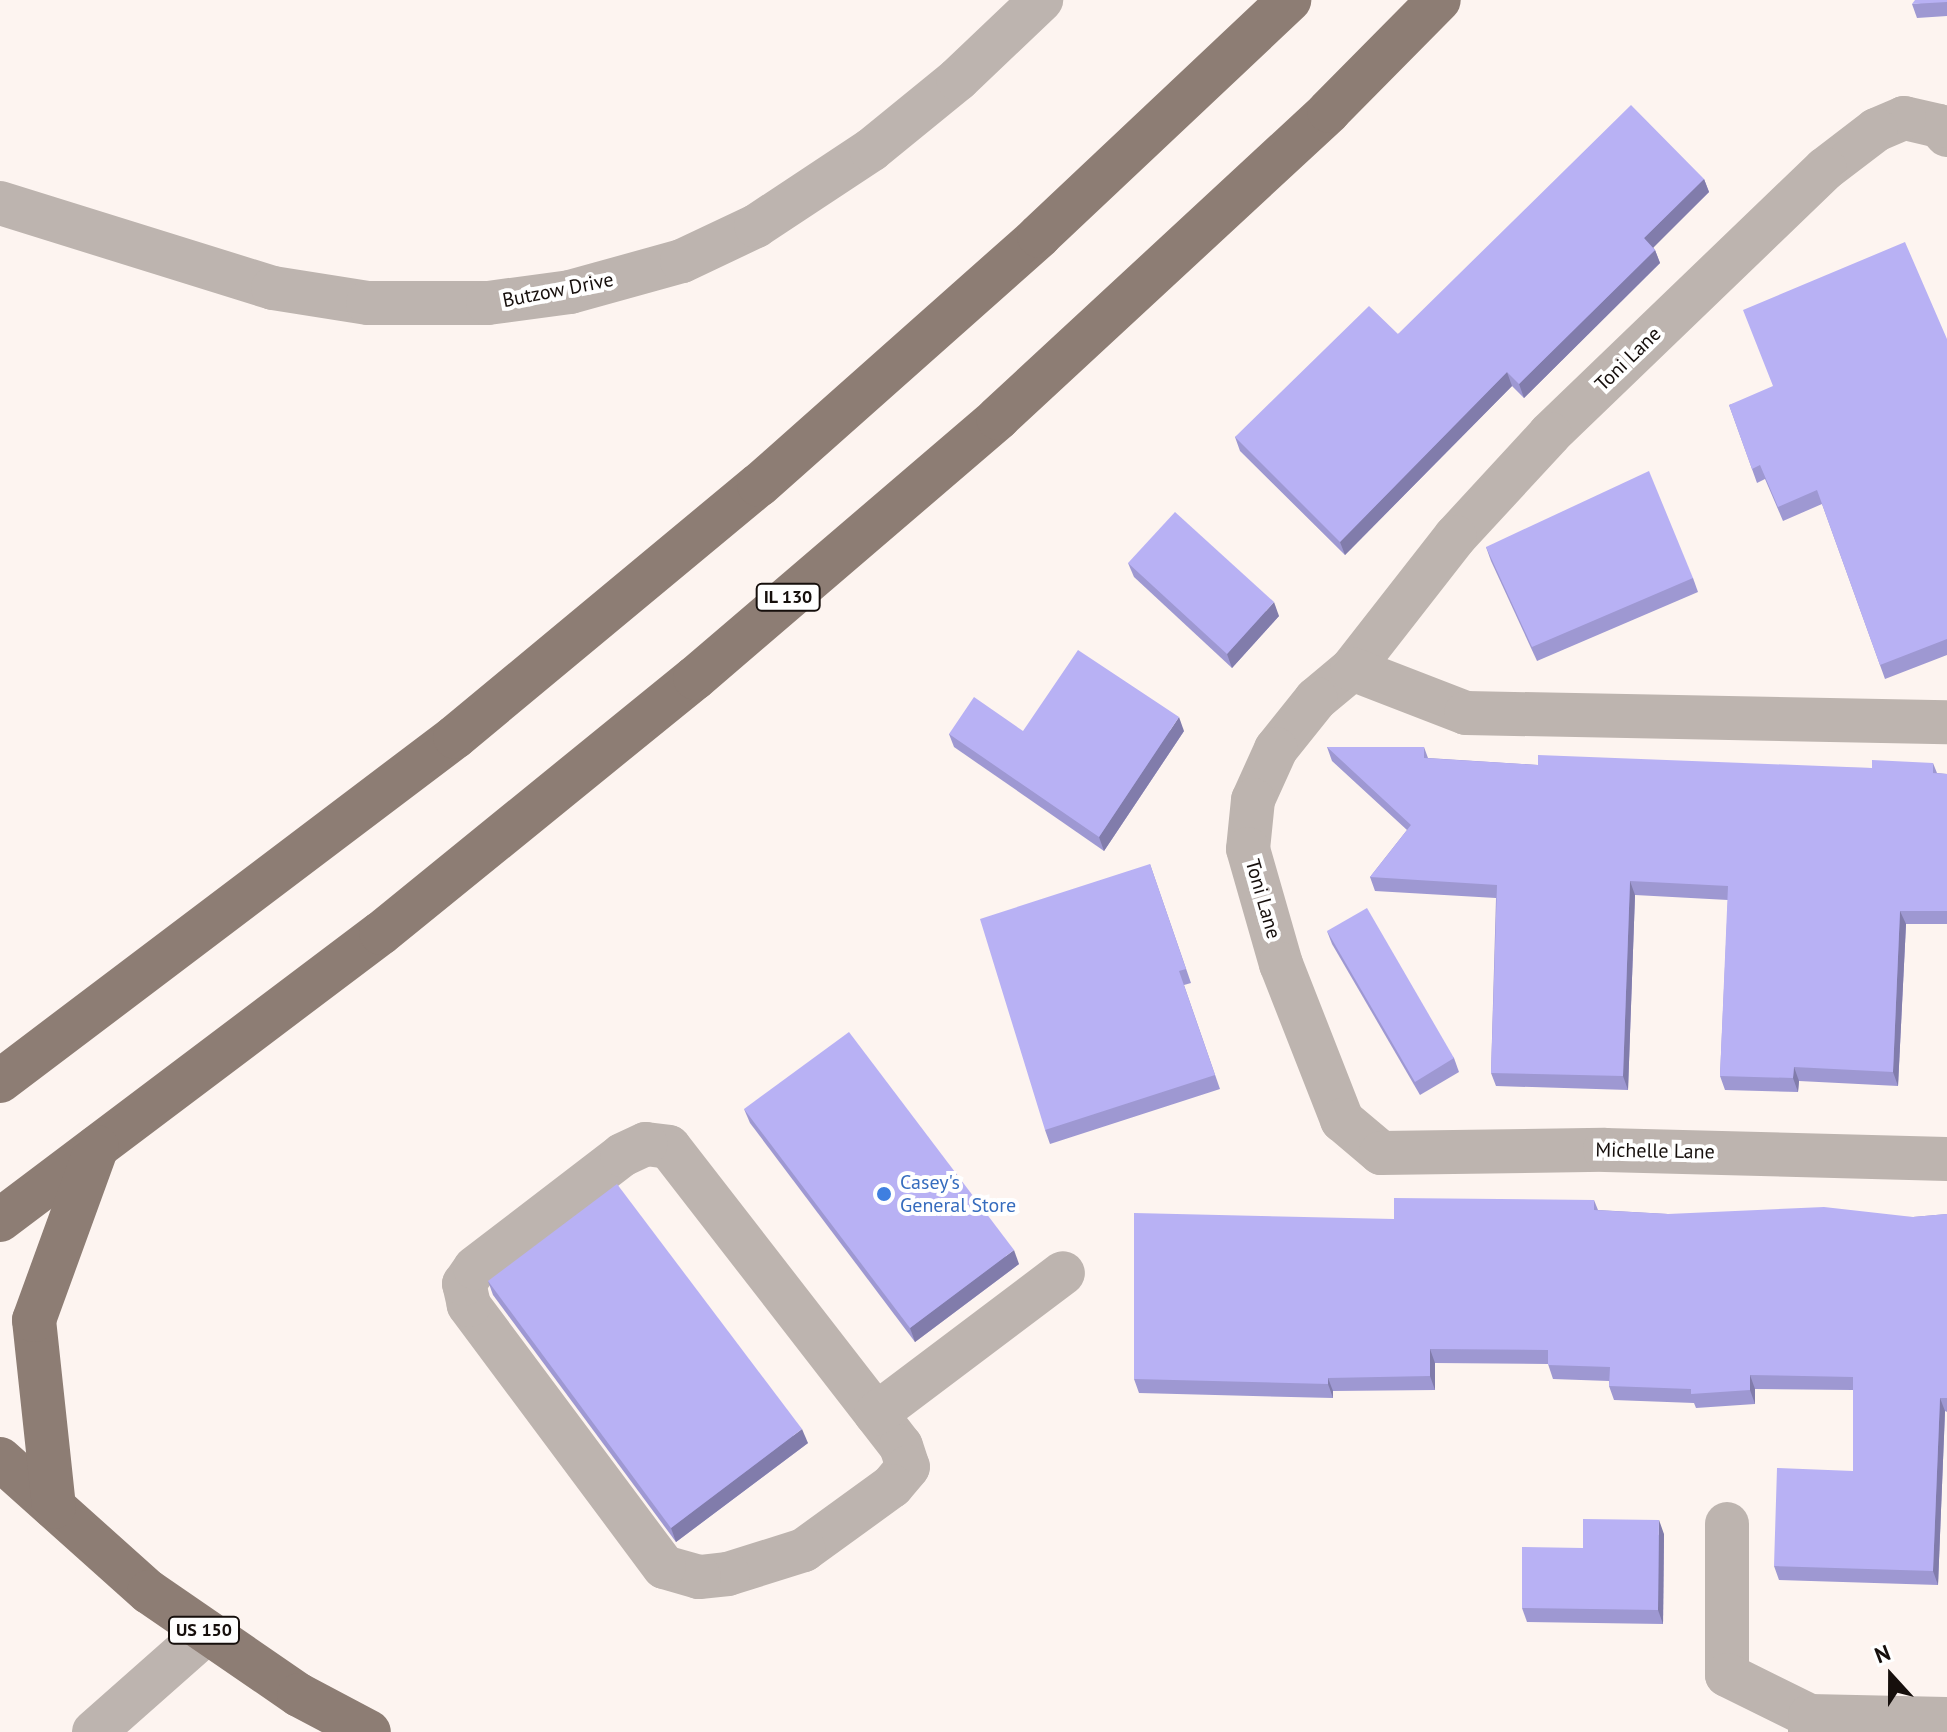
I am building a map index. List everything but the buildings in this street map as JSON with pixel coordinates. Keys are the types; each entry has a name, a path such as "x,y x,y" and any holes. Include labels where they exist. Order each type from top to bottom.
{"main road":[{"path":"0,1081 455,737 759,485 1039,236 1289,0"},
{"name":"IL 130","path":"97,1147 381,933 695,678 998,418 1329,111 1439,0"},
{"path":"0,1220 97,1147"},
{"path":"54,1507 34,1320 97,1147"},
{"name":"US 150","path":"0,1459 149,1592 299,1695 369,1732"}],"street":[{"name":"Butzow Drive","path":"0,203 273,288 368,303 488,303 570,292 682,261 756,226 871,150 958,79 1041,0"},
{"name":"Toni Lane","path":"1366,1144 1342,1120 1281,964 1248,849 1253,800 1276,749 1316,699 1352,669 1455,537 1550,434 1825,169 1876,130 1904,118 1939,126 1947,135"},
{"path":"1352,669 1466,713 1947,722"},
{"path":"646,1144 669,1147 876,1414 901,1446 908,1467 892,1486 829,1532 804,1550 728,1574 699,1577 664,1567 469,1305 464,1284 475,1268 622,1155 646,1144"},
{"name":"Michelle Lane","path":"1366,1144 1381,1153 1605,1150 1947,1159"},
{"path":"876,1414 1063,1273"},
{"path":"1727,1524 1727,1675 1810,1724 1947,1719"},
{"path":"94,1732 207,1632"}],"place":[{"name":"Casey's General Store","path":"884,1194"}]}
